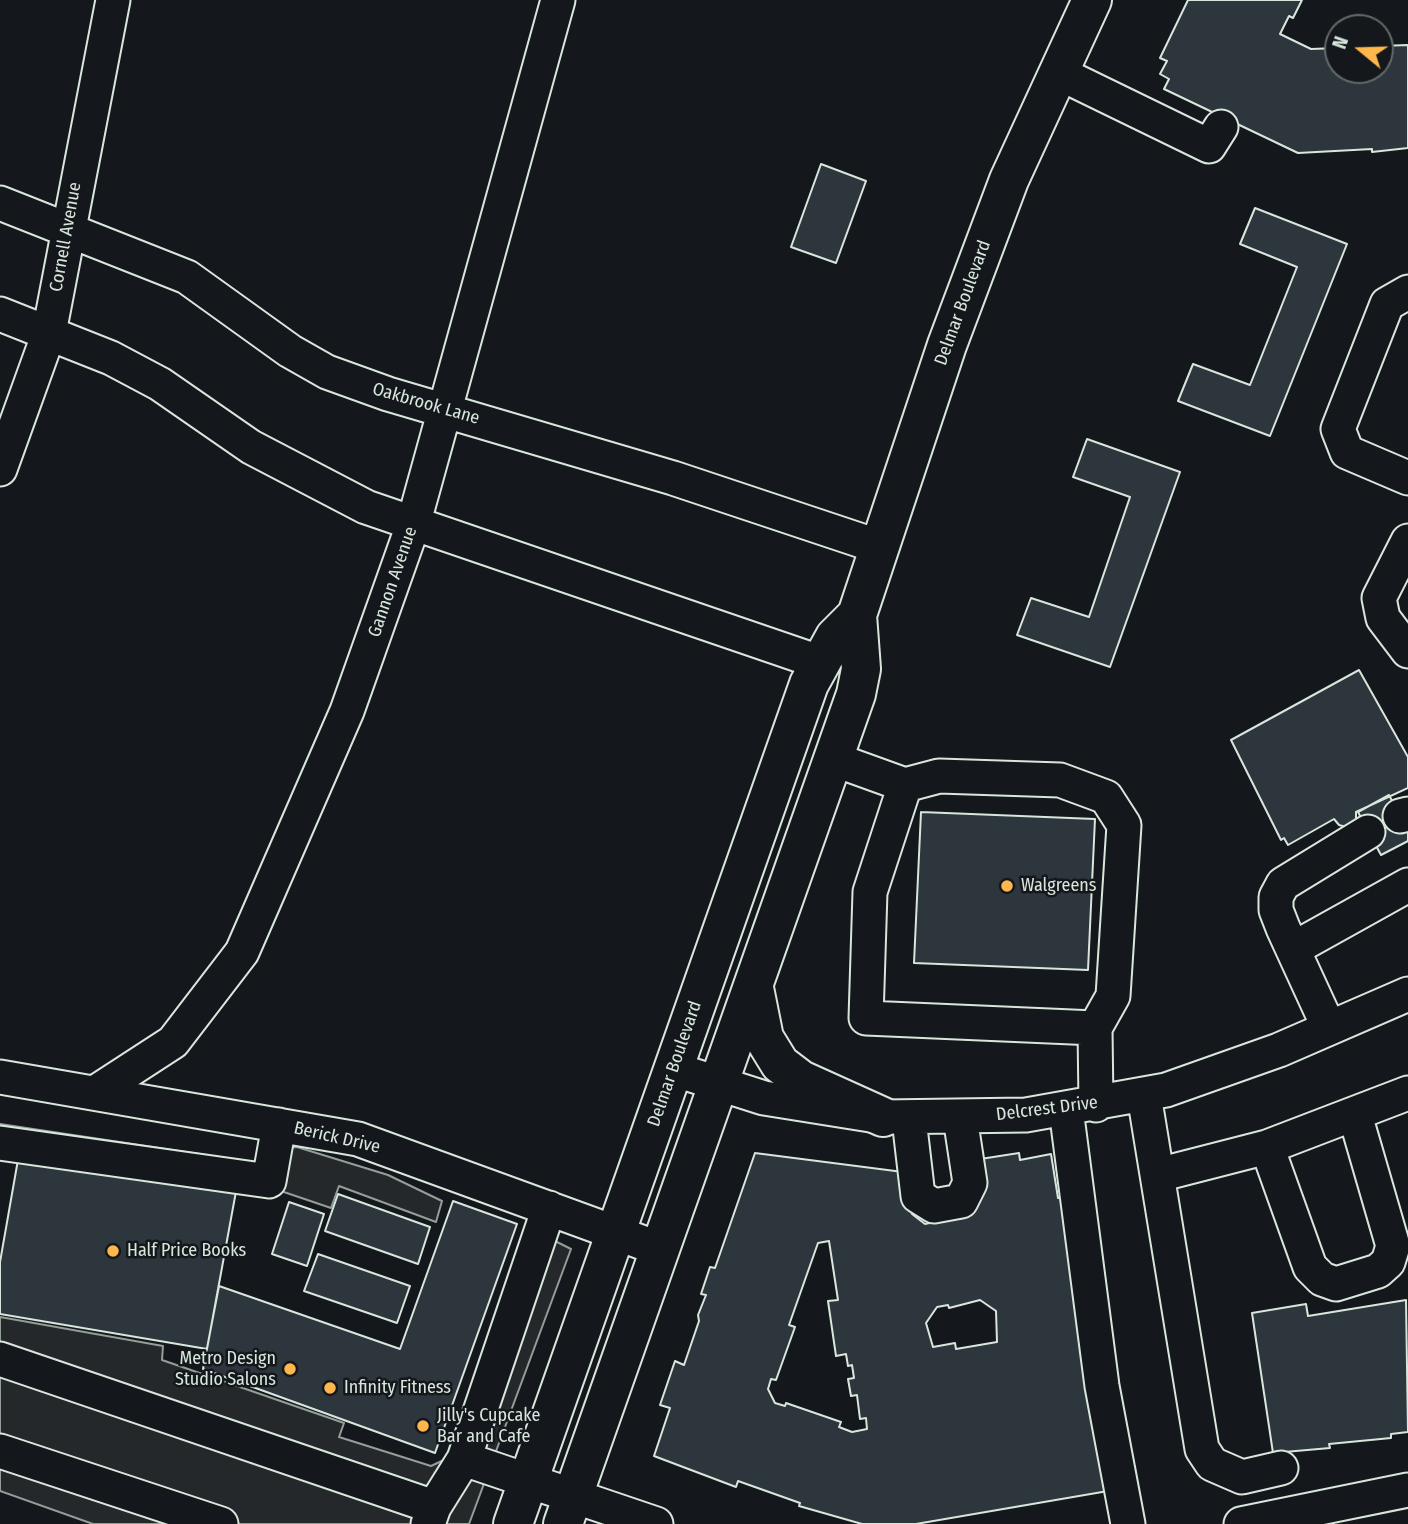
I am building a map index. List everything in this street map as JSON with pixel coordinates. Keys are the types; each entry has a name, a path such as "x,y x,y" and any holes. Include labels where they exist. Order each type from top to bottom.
{"main road":[{"name":"Delmar Boulevard","path":"568,1511 856,694 861,669 857,615 982,248 1009,180 1092,0"},
{"name":"Delmar Boulevard","path":"513,1524 818,662 835,637 857,615"},
{"path":"754,988 764,1038 780,1064 824,1091 896,1118"}],"street":[{"name":"Cornell Avenue","path":"0,469 49,333 113,0"},
{"name":"Gannon Avenue","path":"96,1092 173,1042 242,952 347,711 413,525 558,0"},
{"path":"1057,72 1209,146 1220,127"},
{"name":"Oakbrook Lane","path":"0,203 187,276 290,351 327,372 388,394 673,478 880,547"},
{"path":"1408,292 1387,304 1338,429 1347,452 1408,478"},
{"path":"0,314 111,358 160,384 251,447 296,473 366,507 818,662"},
{"path":"1408,541 1379,598 1383,618 1408,651"},
{"path":"833,759 905,785 939,776 1060,780 1106,797 1124,825 1113,996 1095,1028 1081,1107 1101,1386 1128,1524"},
{"path":"905,785 870,892 866,1018 1095,1028"},
{"path":"1329,1028 1276,910 1276,897 1283,884 1368,832"},
{"path":"1293,949 1408,885"},
{"name":"Delcrest Drive","path":"673,1069 718,1086 800,1105 896,1118 1026,1115 1166,1090 1242,1063 1408,994"},
{"name":"Berick Drive","path":"0,1077 358,1139 660,1249"},
{"path":"1158,1175 1267,1147 1408,1093"},
{"path":"1144,1095 1202,1448 1212,1464 1242,1477 1281,1468"},
{"path":"1267,1147 1310,1267 1322,1279 1336,1284 1378,1271 1388,1262 1393,1246 1355,1115"},
{"path":"896,1118 918,1196 934,1206 961,1201 970,1183 961,1117"},
{"path":"0,1143 269,1181 279,1125"},
{"path":"0,1359 431,1515 464,1459 549,1208"},
{"path":"0,1451 221,1524"},
{"path":"464,1459 528,1481 568,1511 656,1524"},
{"path":"1241,1524 1408,1490"}],"shaded area":[{"path":"0,1124 219,1157 253,1169 260,1148 297,1147 388,1175 442,1201 436,1222 339,1186 331,1208 275,1189 0,1150"},
{"path":"549,1238 571,1249 469,1524 93,1524 0,1491 0,1317 163,1346 162,1360 344,1423 339,1437 431,1466 448,1458"}],"building":[{"path":"1188,0 1302,0 1293,18 1289,16 1280,34 1311,49 1324,49 1324,84 1394,84 1394,46 1408,45 1408,148 1372,152 1372,149 1298,153 1164,89 1169,79 1160,74 1167,61 1160,58"},
{"path":"821,164 866,181 836,263 791,247"},
{"path":"1255,208 1347,244 1270,436 1178,401 1193,364 1250,385 1297,267 1240,244"},
{"path":"1087,439 1180,472 1110,667 1017,635 1031,598 1089,617 1130,497 1073,477"},
{"path":"1359,670 1408,757 1408,788 1356,812 1356,821 1346,827 1339,825 1334,819 1288,845 1284,838 1281,840 1231,740"},
{"path":"1389,795 1408,831 1408,841 1381,855 1358,812"},
{"path":"921,812 1095,819 1088,970 914,963"},
{"path":"755,1153 903,1172 912,1214 925,1224 934,1222 934,1217 957,1214 958,1219 968,1217 978,1204 974,1160 1019,1153 1020,1160 1051,1154 1058,1198 1064,1197 1108,1491 916,1524 862,1524 799,1506 800,1503 738,1481 736,1487 654,1456 670,1408 660,1405 675,1361 684,1365 706,1295 701,1294 710,1267 715,1268","holes":["829,1241 838,1300 828,1301 836,1356 846,1354 848,1366 852,1365 854,1378 848,1379 851,1396 857,1395 860,1419 866,1418 867,1429 852,1432 839,1427 841,1422 786,1403 785,1406 775,1403 768,1389 771,1379 776,1380 795,1327 789,1325 818,1243","980,1300 996,1311 997,1342 956,1349 955,1343 933,1347 926,1323 937,1307 948,1305 949,1308"]},
{"name":"Half Price Books","path":"19,1154 237,1186 207,1349 0,1314 0,1262"},
{"path":"338,1194 430,1227 418,1264 325,1231"},
{"path":"453,1201 517,1224 435,1453 203,1369 219,1286 400,1349"},
{"path":"289,1202 324,1214 307,1266 272,1254"},
{"path":"318,1254 410,1286 397,1323 304,1291"},
{"path":"1406,1300 1408,1432 1391,1434 1391,1438 1329,1444 1330,1448 1273,1453 1252,1313 1306,1304 1308,1316"}],"place":[{"name":"Walgreens","path":"1007,886"},
{"name":"Half Price Books","path":"113,1251"},
{"name":"Metro Design Studio Salons","path":"290,1369"},
{"name":"Infinity Fitness","path":"330,1388"},
{"name":"Jilly's Cupcake Bar and Cafe","path":"423,1426"}]}
